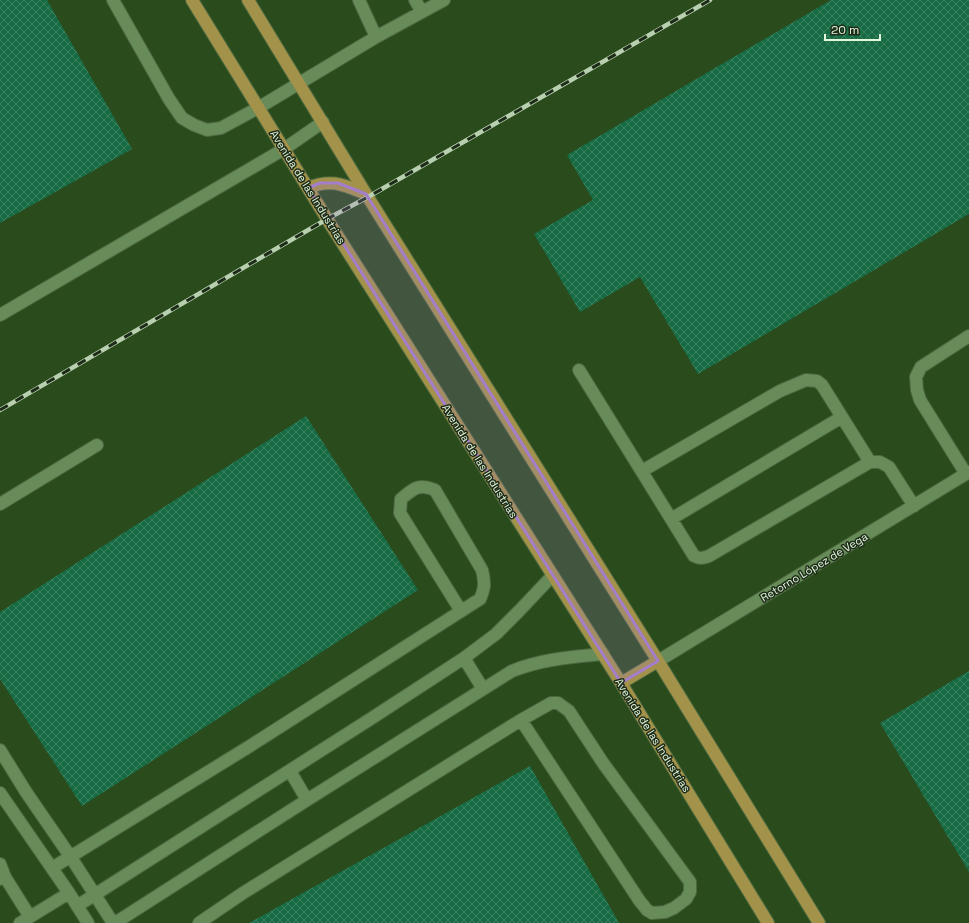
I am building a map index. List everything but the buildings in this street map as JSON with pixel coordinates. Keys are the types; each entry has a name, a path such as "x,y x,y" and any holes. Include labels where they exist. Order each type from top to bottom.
{"main road":[{"name":"Avenida de las Industrias","path":"192,0 308,188 603,654 768,923"},
{"path":"248,0 366,194 819,923"},
{"path":"308,188 320,183 338,183 366,194"},
{"path":"621,683 658,662"}],"street":[{"path":"113,0 169,99 182,118 207,130 221,128 258,108 376,37 444,0"},
{"path":"359,0 376,37"},
{"path":"415,0 422,12"},
{"path":"0,315 284,149 323,122"},
{"path":"967,473 920,400 917,390 916,377 921,366 969,336"},
{"path":"579,370 694,556 698,558 703,558 870,462 880,462 889,467 914,506"},
{"path":"642,471 780,391 806,380 817,381 822,385 870,462"},
{"path":"671,519 842,417"},
{"path":"0,504 96,445"},
{"name":"Retorno López de Vega","path":"658,662 967,473"},
{"path":"52,868 250,746 480,599 485,582 482,570 435,490 426,486 416,488 401,499 400,513 461,611"},
{"path":"77,906 290,771 464,658 496,634 553,575"},
{"path":"0,750 26,792 114,923 512,671 530,664 552,659 603,654"},
{"path":"464,658 484,689"},
{"path":"199,923 243,893 521,720 551,703 558,703 569,711 603,763 677,863 690,882 690,892 686,899 674,908 665,912 652,913 647,910 521,720"},
{"path":"290,771 307,800"},
{"path":"0,793 69,893 84,922"},
{"path":"0,864 3,878 25,920 69,893"}],"highlighted area":[{"path":"320,183 338,183 366,194 658,661 621,683 308,188"}],"railway":[{"path":"0,410 327,219 368,197 710,0"}]}
